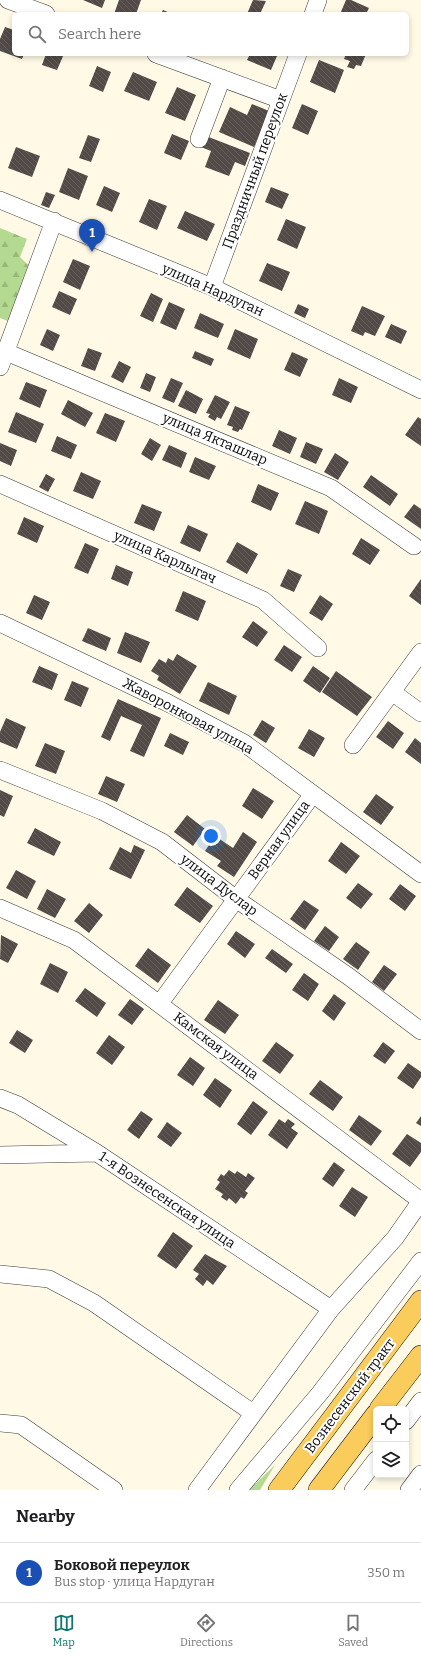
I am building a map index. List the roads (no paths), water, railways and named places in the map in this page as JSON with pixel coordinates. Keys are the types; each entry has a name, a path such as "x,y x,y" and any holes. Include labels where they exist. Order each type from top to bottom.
{"main road":[{"name":"Вознесенский тракт","path":"278,1490 421,1301"},
{"path":"382,1406 421,1356"},
{"path":"319,1490 373,1419"}],"street":[{"path":"8,0 41,12"},
{"path":"314,12 318,0"},
{"path":"162,56 281,100"},
{"name":"Праздничный переулок","path":"212,288 297,56"},
{"path":"199,139 222,78"},
{"name":"улица Нардуган","path":"0,200 54,221 212,288 421,390"},
{"path":"0,367 54,221"},
{"name":"улица Якташлар","path":"6,352 331,488 414,546"},
{"name":"улица Карлыгач","path":"0,484 264,600 318,648"},
{"name":"Жаворонковая улица","path":"0,623 168,703 244,743 421,874"},
{"path":"353,745 421,652"},
{"path":"392,692 421,713"},
{"name":"улица Дуслар","path":"0,770 102,811 162,842 236,899 348,976 421,1031"},
{"name":"Верная улица","path":"160,1003 313,794"},
{"name":"Камская улица","path":"0,908 74,940 160,1003 421,1201"},
{"name":"1-я Вознесенская улица","path":"0,1098 18,1105 97,1153 331,1309"},
{"path":"0,1155 97,1153"},
{"path":"197,1490 331,1309 396,1238 421,1201"},
{"path":"238,1490 320,1393 421,1261"},
{"path":"0,1274 49,1279 88,1300 253,1413"},
{"path":"409,1417 421,1401"},
{"path":"0,1423 21,1425 114,1490"},
{"path":"353,1490 373,1464"},
{"path":"410,1490 421,1474"}],"place":[{"name":"Боковой переулок","path":"92,252"}]}
